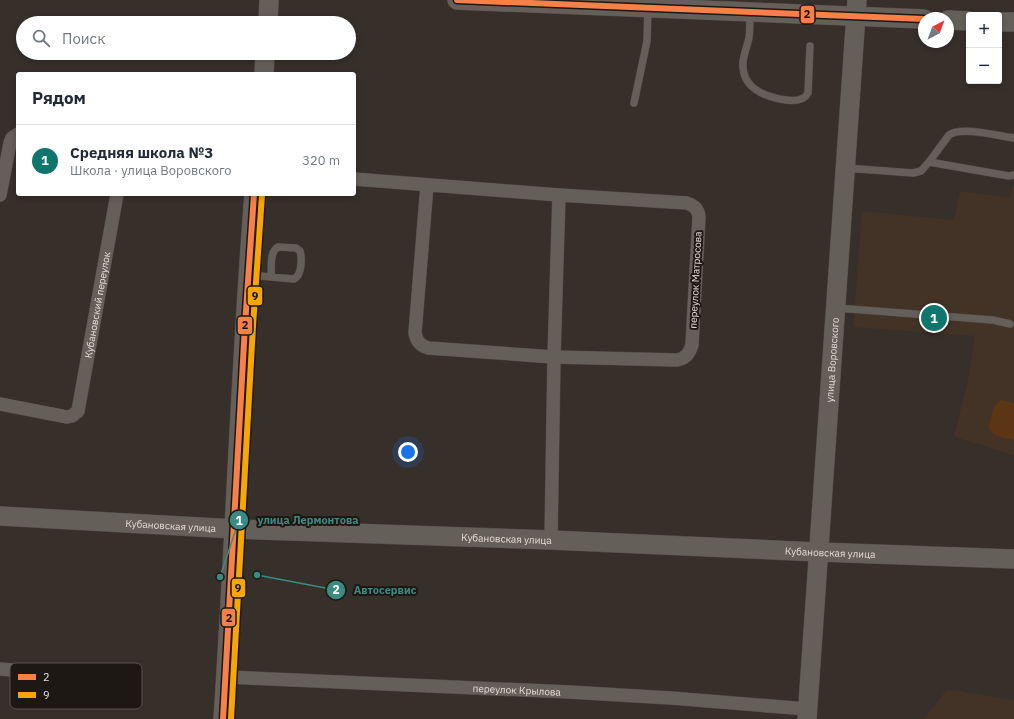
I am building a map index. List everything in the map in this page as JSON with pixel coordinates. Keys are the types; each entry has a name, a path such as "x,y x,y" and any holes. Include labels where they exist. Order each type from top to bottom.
{"street":[{"path":"268,16 269,0"},
{"path":"457,0 750,11 856,8 918,18"},
{"name":"улица Воровского","path":"807,714 856,8"},
{"path":"954,20 966,21"},
{"path":"1002,22 1014,22"},
{"path":"264,72 265,60"},
{"path":"0,195 10,143 16,135"},
{"name":"переулок Матросова","path":"356,179 559,195 687,203 693,205 698,210 699,217 692,345 689,353 684,358 677,360 554,357 428,348 421,345 416,340 415,333 427,185"},
{"path":"550,540 559,195"},
{"name":"Кубановский переулок","path":"0,404 67,417 75,414 80,405 117,196"},
{"path":"223,719 254,196"},
{"name":"Кубановская улица","path":"0,516 235,529 1014,559"},
{"path":"0,669 10,670"},
{"name":"переулок Крылова","path":"226,677 671,698 807,714"}],"lane":[{"path":"634,103 647,41 648,7"},
{"path":"750,11 749,32 743,63 743,72 748,84 753,89 784,100 792,101 803,98 808,93 810,46"},
{"path":"845,168 913,173 921,171 953,132 964,131 1014,138"},
{"path":"929,162 1009,176 1014,175"},
{"path":"249,275 271,277 294,279 297,278 301,254 298,249 278,247 274,250 271,277"},
{"path":"836,307 993,320 1010,324"}],"shaded area":[{"path":"1012,186 1014,187 1014,455 954,437 968,379 975,336 853,327 862,211 954,220 960,191 1010,198"},
{"path":"1002,400 1014,403 1014,440 995,435 990,430 989,426 994,407"},
{"path":"947,689 1014,700 1014,719 924,719"}],"transit line":[{"name":"2","path":"457,0 918,19"},
{"name":"2","path":"223,719 245,325 254,196"},
{"name":"9","path":"231,719 253,326 262,196"}],"place":[{"name":"Средняя школа №3","path":"934,318"},
{"name":"Автосервис","path":"257,575"},
{"name":"улица Лермонтова","path":"220,577"}]}
